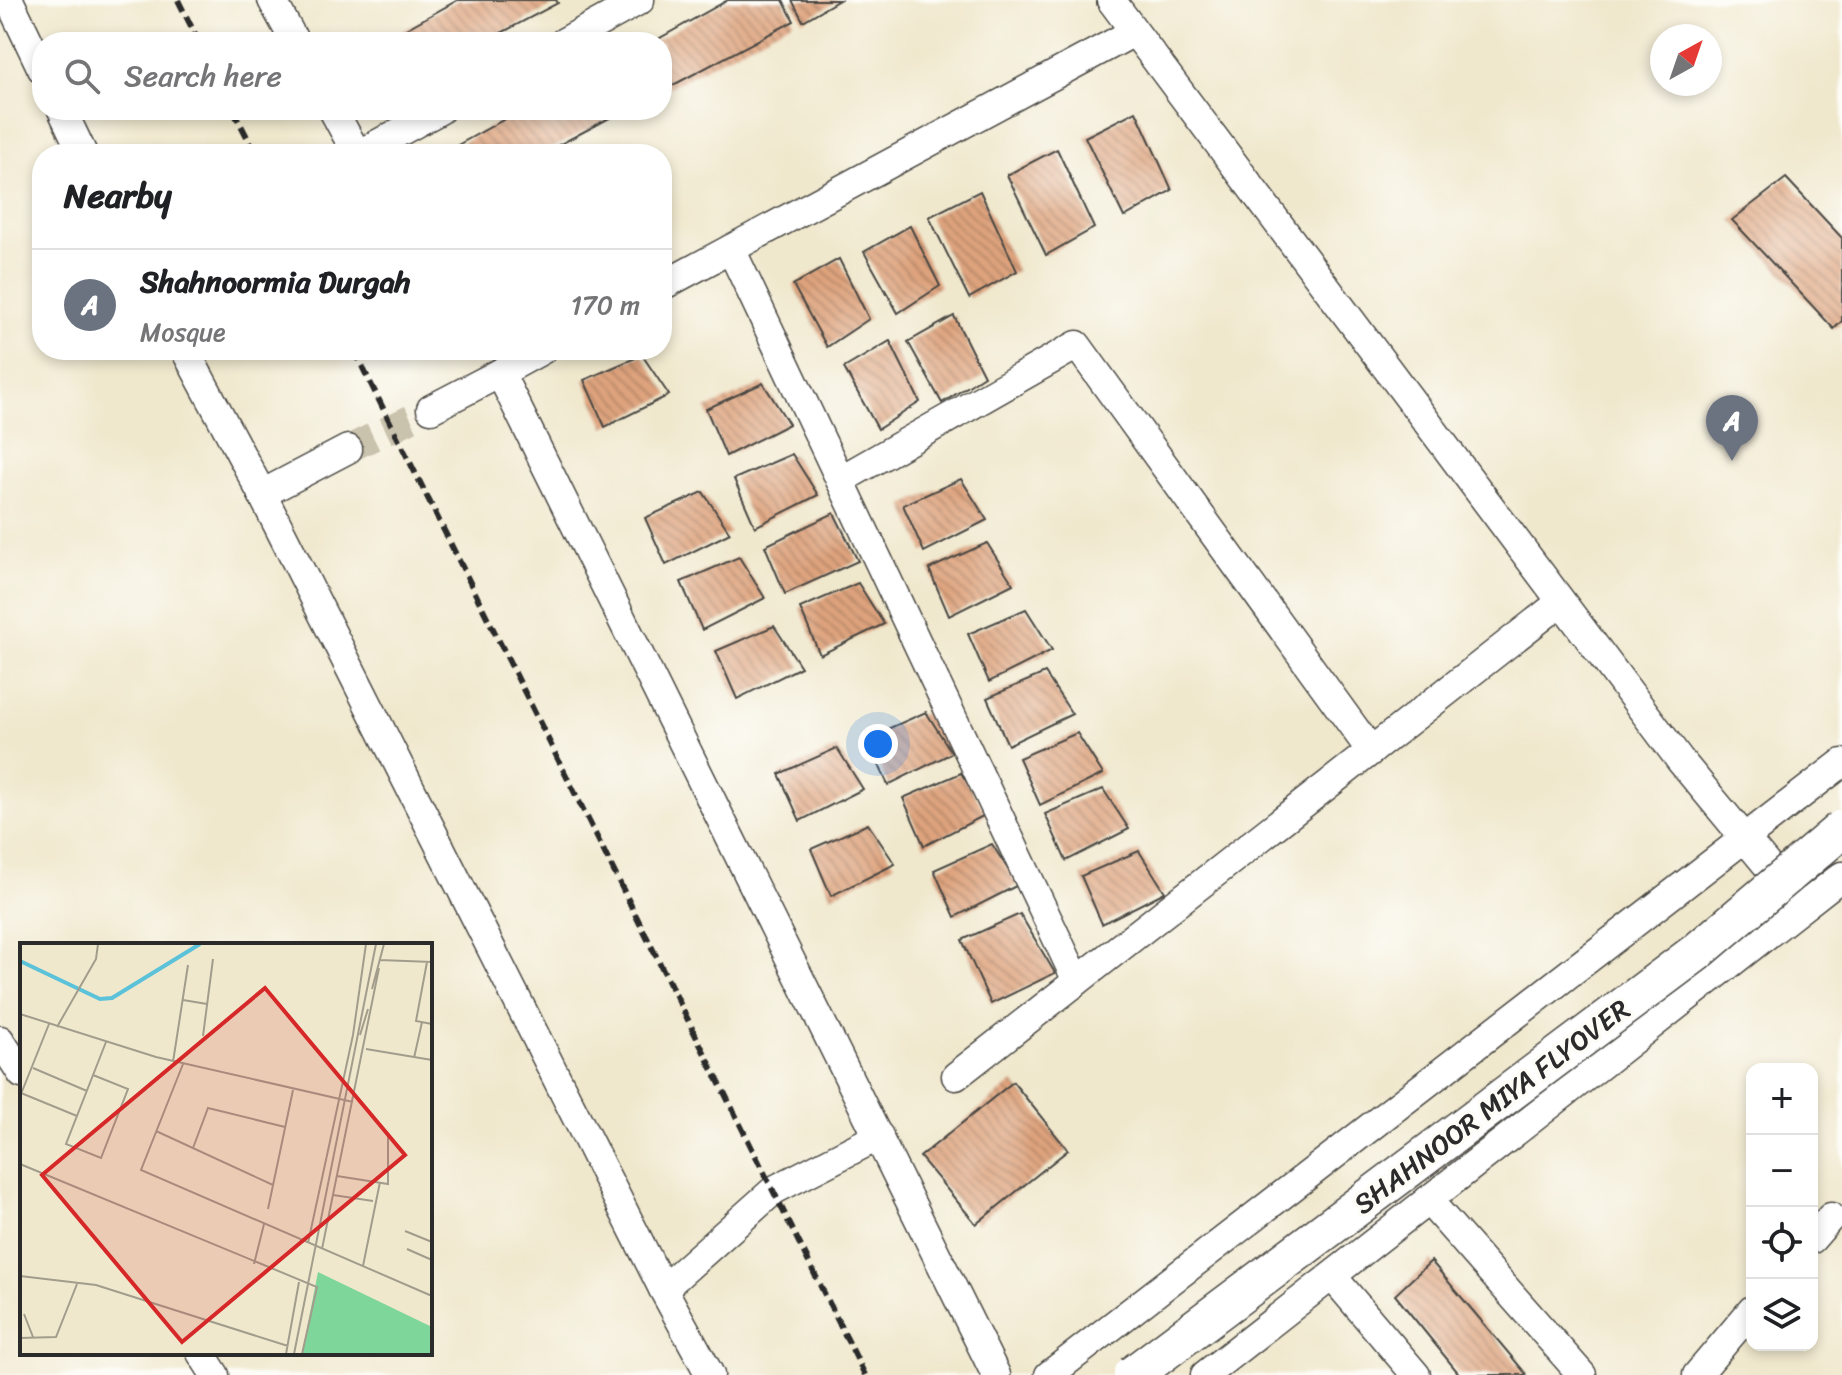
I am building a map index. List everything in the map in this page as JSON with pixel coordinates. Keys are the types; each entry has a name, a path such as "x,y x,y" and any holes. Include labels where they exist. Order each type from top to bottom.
{"main road":[{"name":"SHAHNOOR MIYA FLYOVER","path":"1133,1375 1698,951 1842,829"}],"street":[{"path":"9,0 32,48"},
{"path":"272,0 290,32"},
{"path":"582,32 640,0"},
{"path":"1111,0 1680,760 1801,906"},
{"path":"672,281 1134,32"},
{"path":"67,120 78,144"},
{"path":"339,120 352,144"},
{"path":"377,144 421,120"},
{"path":"731,249 1077,981"},
{"path":"840,480 1077,345 1371,751"},
{"path":"190,360 262,494 663,1289 710,1375"},
{"path":"431,409 524,360"},
{"path":"500,373 996,1375"},
{"path":"262,494 348,449"},
{"path":"956,1076 1561,602"},
{"path":"1049,1375 1842,763"},
{"path":"1205,1375 1842,876"},
{"path":"0,1040 20,1071"},
{"path":"663,1289 774,1190 879,1136"},
{"path":"1428,1200 1582,1375"},
{"path":"1818,1232 1831,1217"},
{"path":"1332,1276 1416,1375"},
{"path":"1697,1375 1746,1317"},
{"path":"202,1355 215,1375"}],"building":[{"path":"458,0 556,0 558,3 503,32 400,32"},
{"path":"728,0 783,0 794,21 672,86 671,32"},
{"path":"792,0 839,0 803,21"},
{"path":"1136,111 1172,190 1124,217 1085,137"},
{"path":"503,120 606,120 561,144 460,144"},
{"path":"1057,149 1094,228 1046,255 1007,175"},
{"path":"1786,178 1842,238 1842,321 1834,329 1732,220"},
{"path":"980,191 1017,271 969,298 929,217"},
{"path":"910,226 940,286 898,313 864,252"},
{"path":"839,259 869,319 827,347 793,285"},
{"path":"954,316 984,376 942,403 908,342"},
{"path":"890,341 920,402 878,429 844,368"},
{"path":"630,360 645,360 669,395 605,427 584,380"},
{"path":"763,383 789,424 726,456 706,409"},
{"path":"792,454 818,495 755,527 734,479"},
{"path":"961,479 987,520 924,552 903,505"},
{"path":"703,492 730,533 666,565 645,518"},
{"path":"834,513 858,561 785,594 765,546"},
{"path":"987,543 1013,584 949,616 929,569"},
{"path":"739,557 765,598 702,630 681,582"},
{"path":"858,583 884,624 820,655 800,608"},
{"path":"1026,609 1052,650 989,682 968,634"},
{"path":"774,626 801,667 737,699 716,651"},
{"path":"1045,673 1072,714 1008,745 987,698"},
{"path":"926,712 952,753 888,785 867,738"},
{"path":"1077,733 1103,774 1040,805 1019,758"},
{"path":"837,748 863,789 800,821 779,774"},
{"path":"961,773 987,814 924,846 903,798"},
{"path":"1103,789 1129,829 1066,861 1045,814"},
{"path":"868,824 895,864 831,896 811,849"},
{"path":"992,844 1018,885 955,917 934,870"},
{"path":"1139,851 1165,892 1102,924 1081,876"},
{"path":"1020,914 1055,973 991,1004 962,940"},
{"path":"1013,1082 1068,1150 976,1224 920,1157"},
{"path":"1431,1261 1527,1375 1460,1375 1395,1295"}],"tunnel":[{"path":"348,449 431,409"}],"railway":[{"path":"178,0 194,32"},
{"path":"238,120 251,144"},
{"path":"359,360 865,1375"}],"place":[{"name":"Shahnoormia Durgah","path":"1732,461"}]}
